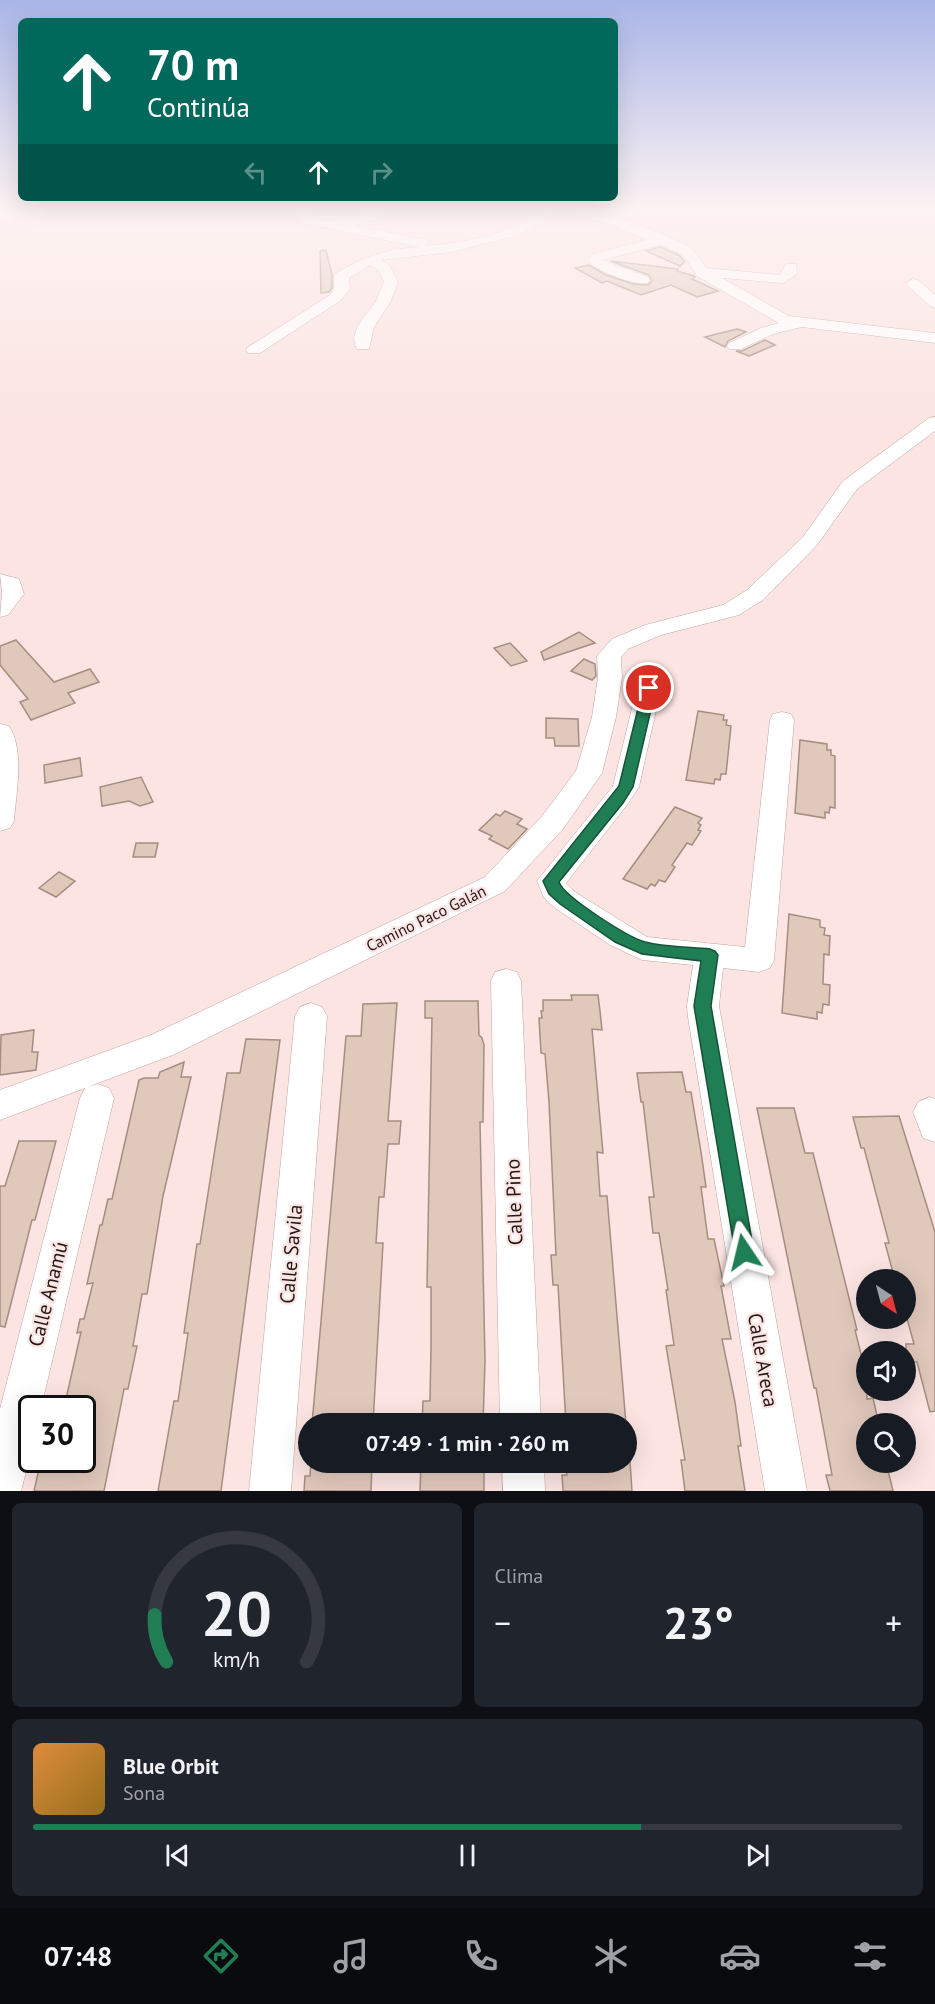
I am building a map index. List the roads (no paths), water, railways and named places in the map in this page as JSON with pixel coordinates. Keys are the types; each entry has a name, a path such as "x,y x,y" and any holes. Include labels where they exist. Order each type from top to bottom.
{"street":[{"path":"254,350 335,298 342,289 342,283"},
{"path":"363,346 362,335 368,321 384,300 391,283"},
{"path":"720,283 785,320 935,338"},
{"path":"913,283 935,303"},
{"path":"735,346 767,331 796,324 794,321"},
{"name":"Camino Paco Galán","path":"0,1105 162,1046 495,884 553,822 589,773 604,717 609,656 620,644 653,630 731,610 755,595 810,541 850,485 935,422"},
{"path":"0,580 10,584 13,594 0,610"},
{"path":"649,688 626,787 618,800 551,881 554,890 565,900 642,948 759,960 782,720"},
{"path":"0,732 6,768 0,821"},
{"name":"Calle Areca","path":"710,955 703,1006 704,1017 786,1491"},
{"name":"Calle Pino","path":"506,981 522,1413"},
{"name":"Calle Savila","path":"270,1491 311,1016"},
{"name":"Calle Anamú","path":"0,1491 97,1098"},
{"path":"523,1473 524,1491"}]}
